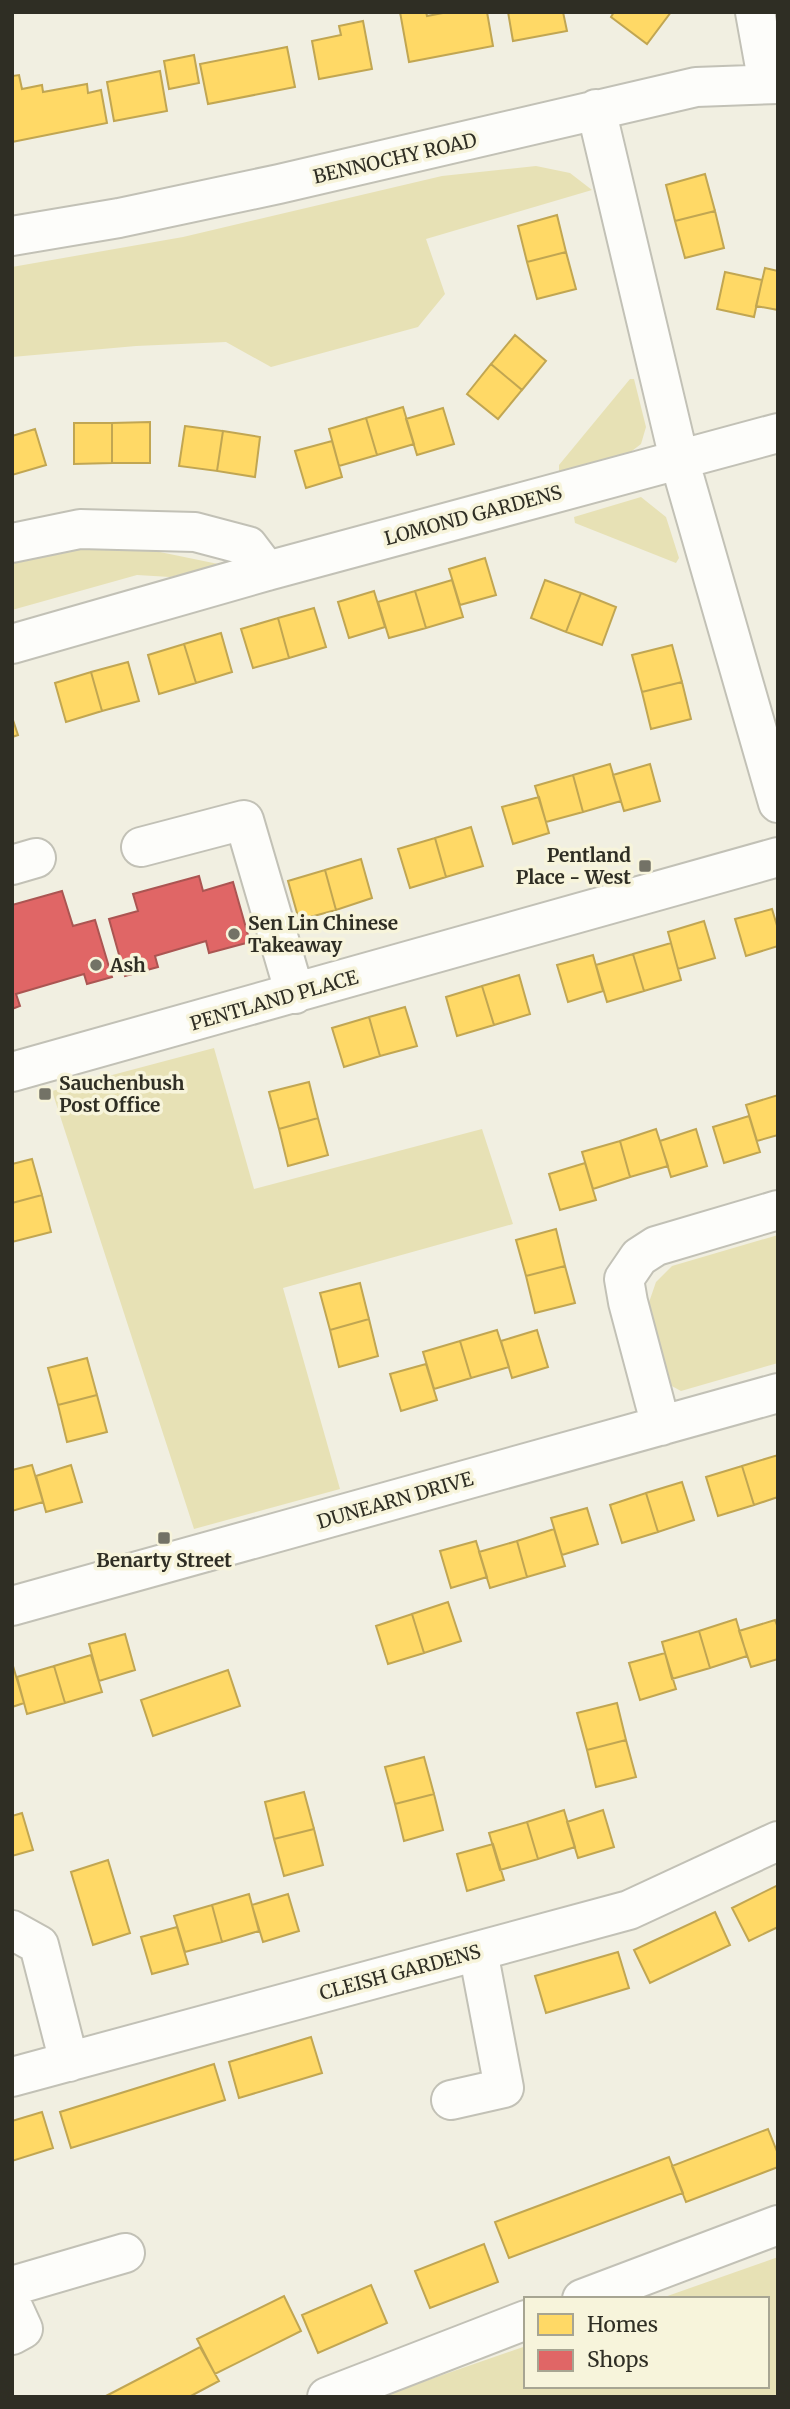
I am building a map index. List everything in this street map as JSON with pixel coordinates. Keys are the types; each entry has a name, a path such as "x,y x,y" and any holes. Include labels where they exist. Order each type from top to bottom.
{"street":[{"path":"755,12 773,84"},
{"name":"BENNOCHY ROAD","path":"12,236 119,218 279,184 695,87 773,84"},
{"path":"596,109 679,459 778,803"},
{"name":"LOMOND GARDENS","path":"12,644 267,571 778,433"},
{"path":"12,543 80,528 195,532 248,546 267,571"},
{"path":"141,847 244,820 295,994"},
{"name":"PENTLAND PLACE","path":"12,1072 778,857"},
{"path":"661,1426 624,1279 639,1257 656,1246 778,1210"},
{"name":"DUNEARN DRIVE","path":"12,1606 778,1394"},
{"name":"CLEISH GARDENS","path":"12,2077 629,1910 778,1841"},
{"path":"12,1930 38,1945 69,2062"},
{"path":"451,2100 504,2088 478,1951"},
{"path":"587,2297 778,2225"},
{"path":"12,2286 125,2253"},
{"path":"12,2305 23,2329 12,2335"},
{"path":"327,2397 524,2321"}],"shaded area":[{"path":"536,166 570,173 592,190 426,239 445,294 418,327 271,367 226,342 136,346 12,357 12,267 183,237 442,176"},
{"path":"630,379 634,379 646,427 641,444 628,454 559,472 559,465"},
{"path":"641,497 666,517 679,558 676,563 575,523 574,517"},
{"path":"83,545 155,551 223,565 170,577 137,575 12,610 12,560"},
{"path":"214,1048 254,1189 482,1129 513,1224 283,1288 340,1489 194,1529 52,1091"},
{"path":"778,1235 778,1363 681,1391 668,1384 647,1308 656,1282 672,1266"},
{"path":"778,2257 778,2397 379,2397 524,2347 524,2388 769,2388 769,2297 665,2297"}],"building: Homes":[{"path":"400,12 426,12 427,16 448,12 487,12 493,46 409,62"},
{"path":"508,12 563,12 567,31 513,41"},
{"path":"614,12 671,12 647,44 611,17"},
{"path":"363,21 372,69 319,79 312,41 341,35 339,26"},
{"path":"287,47 295,87 208,104 200,64"},
{"path":"194,55 199,83 169,89 164,61"},
{"path":"160,71 167,111 114,121 107,82"},
{"path":"19,75 22,89 42,85 43,92 87,84 88,93 101,90 107,123 12,142 12,76"},
{"path":"705,174 715,211 675,221 666,185"},
{"path":"715,211 724,248 685,258 675,221"},
{"path":"557,215 566,252 527,262 518,226"},
{"path":"566,252 576,289 537,299 527,262"},
{"path":"765,268 778,271 778,310 756,306"},
{"path":"725,272 762,280 754,317 717,309"},
{"path":"515,335 546,361 522,390 491,364"},
{"path":"491,364 522,390 498,419 467,394"},
{"path":"403,407 414,444 377,455 366,418"},
{"path":"443,408 454,444 417,455 406,419"},
{"path":"366,418 377,455 339,466 329,429"},
{"path":"150,422 150,463 112,463 112,423"},
{"path":"74,423 112,423 112,463 74,464"},
{"path":"185,426 223,431 217,471 179,466"},
{"path":"35,429 46,465 12,475 12,436"},
{"path":"223,431 260,437 255,477 217,471"},
{"path":"332,441 342,477 306,488 295,451"},
{"path":"485,558 496,595 460,605 449,569"},
{"path":"452,580 463,617 426,628 415,591"},
{"path":"545,580 581,593 566,632 531,618"},
{"path":"374,591 385,627 349,638 338,602"},
{"path":"415,591 426,628 389,638 378,602"},
{"path":"581,593 616,607 602,645 566,632"},
{"path":"314,608 326,647 289,658 278,618"},
{"path":"278,618 289,658 253,668 241,629"},
{"path":"221,633 232,672 196,683 184,644"},
{"path":"184,644 196,683 159,694 148,655"},
{"path":"672,645 682,682 642,692 632,655"},
{"path":"128,662 139,701 102,711 91,672"},
{"path":"91,672 102,711 66,722 55,683"},
{"path":"682,682 691,719 651,729 642,692"},
{"path":"12,717 18,735 12,737"},
{"path":"610,764 621,801 583,812 573,775"},
{"path":"650,764 660,801 624,811 613,775"},
{"path":"573,775 583,812 546,822 535,786"},
{"path":"539,797 549,833 513,844 502,807"},
{"path":"471,827 483,866 446,877 435,838"},
{"path":"435,838 446,877 410,888 398,849"},
{"path":"361,859 372,898 336,910 325,870"},
{"path":"325,870 336,910 299,920 288,881"},
{"path":"772,909 778,929 778,946 746,956 735,919"},
{"path":"704,921 715,958 678,969 668,932"},
{"path":"671,943 681,980 644,991 633,954"},
{"path":"633,954 644,991 607,1002 596,965"},
{"path":"593,955 603,991 568,1002 557,965"},
{"path":"519,975 530,1014 494,1025 482,986"},
{"path":"482,986 494,1025 457,1036 446,997"},
{"path":"405,1007 417,1046 380,1056 369,1017"},
{"path":"369,1017 380,1056 344,1067 332,1028"},
{"path":"309,1082 318,1118 279,1129 269,1092"},
{"path":"778,1095 778,1135 757,1141 746,1105"},
{"path":"749,1116 760,1152 724,1163 713,1127"},
{"path":"318,1118 328,1155 288,1166 279,1129"},
{"path":"656,1129 668,1166 630,1177 620,1141"},
{"path":"696,1129 707,1166 671,1177 660,1141"},
{"path":"620,1141 630,1177 593,1189 582,1152"},
{"path":"32,1159 42,1195 12,1203 12,1164"},
{"path":"585,1163 596,1200 560,1210 549,1174"},
{"path":"42,1195 51,1232 12,1242 12,1203"},
{"path":"556,1229 565,1266 526,1276 516,1240"},
{"path":"565,1266 575,1303 535,1313 526,1276"},
{"path":"360,1283 369,1319 330,1330 320,1293"},
{"path":"369,1319 378,1356 339,1367 330,1330"},
{"path":"497,1330 509,1367 471,1378 460,1341"},
{"path":"537,1330 548,1367 512,1378 501,1341"},
{"path":"460,1341 471,1378 434,1389 423,1352"},
{"path":"87,1358 97,1395 58,1405 48,1368"},
{"path":"426,1364 437,1400 401,1411 390,1374"},
{"path":"97,1395 107,1432 67,1442 58,1405"},
{"path":"778,1455 778,1497 754,1505 742,1466"},
{"path":"32,1465 43,1502 12,1511 12,1470"},
{"path":"71,1465 82,1502 46,1512 36,1476"},
{"path":"742,1466 754,1505 718,1516 706,1477"},
{"path":"682,1482 694,1520 658,1532 646,1493"},
{"path":"646,1493 658,1532 622,1543 610,1505"},
{"path":"587,1508 598,1544 562,1555 551,1518"},
{"path":"554,1529 565,1566 527,1577 517,1541"},
{"path":"476,1541 487,1577 451,1588 440,1551"},
{"path":"517,1541 527,1577 490,1588 479,1552"},
{"path":"448,1602 461,1641 424,1653 412,1614"},
{"path":"412,1614 424,1653 388,1664 376,1626"},
{"path":"736,1619 747,1656 710,1668 699,1631"},
{"path":"775,1620 778,1628 778,1659 751,1667 739,1631"},
{"path":"699,1631 710,1668 672,1679 662,1642"},
{"path":"125,1634 135,1670 99,1681 89,1644"},
{"path":"665,1653 676,1689 640,1700 629,1663"},
{"path":"91,1655 102,1692 65,1703 54,1666"},
{"path":"54,1666 65,1703 27,1714 17,1677"},
{"path":"12,1667 24,1703 12,1707"},
{"path":"228,1670 240,1706 153,1736 141,1700"},
{"path":"617,1703 626,1740 587,1750 577,1713"},
{"path":"626,1740 636,1777 596,1787 587,1750"},
{"path":"424,1757 434,1794 395,1804 385,1767"},
{"path":"304,1792 314,1829 274,1839 265,1802"},
{"path":"434,1794 443,1830 404,1841 395,1804"},
{"path":"564,1810 575,1847 538,1859 527,1822"},
{"path":"603,1810 614,1847 578,1858 567,1822"},
{"path":"22,1813 33,1850 12,1856 12,1816"},
{"path":"527,1822 538,1859 500,1870 489,1833"},
{"path":"314,1829 323,1865 284,1876 274,1839"},
{"path":"493,1844 504,1880 467,1891 457,1854"},
{"path":"108,1860 130,1933 93,1945 71,1872"},
{"path":"778,1885 778,1927 749,1941 732,1908"},
{"path":"249,1894 259,1931 222,1942 212,1905"},
{"path":"288,1894 299,1931 263,1942 252,1905"},
{"path":"212,1905 222,1942 185,1952 174,1916"},
{"path":"715,1912 730,1945 650,1983 634,1950"},
{"path":"177,1927 188,1964 152,1974 141,1937"},
{"path":"618,1952 629,1988 546,2013 535,1976"},
{"path":"311,2037 322,2073 239,2098 229,2062"},
{"path":"214,2064 225,2100 71,2148 60,2112"},
{"path":"42,2112 53,2148 12,2161 12,2121"},
{"path":"768,2129 778,2154 778,2167 686,2202 672,2166"},
{"path":"669,2157 683,2193 509,2258 495,2222"},
{"path":"484,2244 498,2282 430,2308 415,2271"},
{"path":"371,2285 387,2323 318,2353 302,2315"},
{"path":"284,2296 301,2331 215,2374 197,2339"},
{"path":"200,2347 219,2381 189,2397 106,2396"}],"building: Shops":[{"path":"199,876 203,891 233,882 250,942 209,953 206,941 155,956 158,967 125,976 109,919 138,911 133,894"},
{"path":"62,891 73,926 95,920 112,977 87,984 84,974 16,994 20,1006 12,1009 12,905"}],"place":[{"name":"Pentland Place - West","path":"645,866"},
{"name":"Sen Lin Chinese Takeaway","path":"234,934"},
{"name":"Ash","path":"96,965"},
{"name":"Sauchenbush Post Office","path":"45,1094"},
{"name":"Benarty Street","path":"164,1538"}]}
